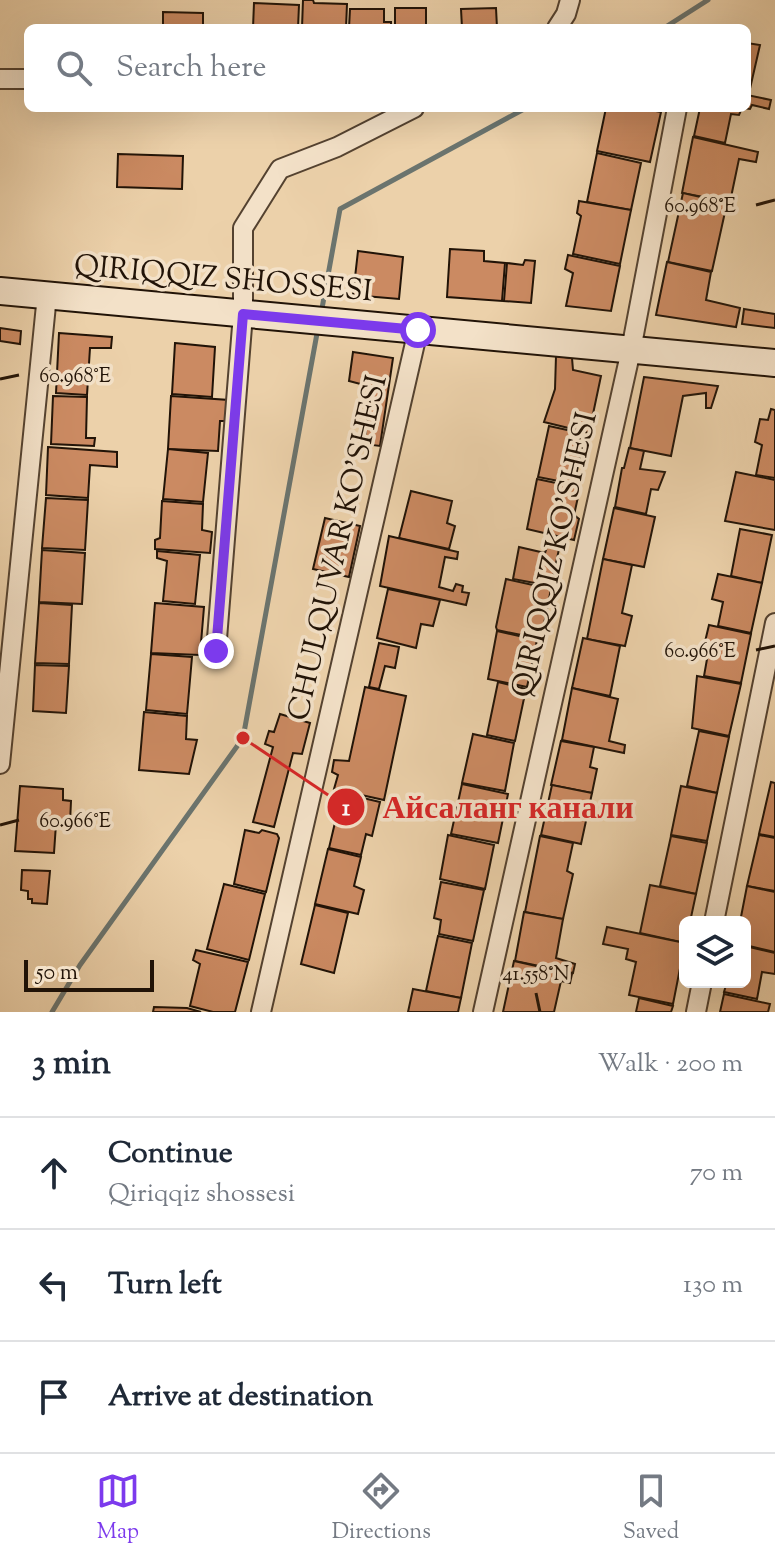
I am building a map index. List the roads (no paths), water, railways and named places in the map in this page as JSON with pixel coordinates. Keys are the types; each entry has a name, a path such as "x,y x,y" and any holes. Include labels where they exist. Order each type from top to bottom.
{"main road":[{"name":"QIRIQQIZ SHOSSESI","path":"0,291 775,363"}],"street":[{"path":"560,24 570,0"},
{"path":"0,79 24,79"},
{"path":"216,651 243,314 243,228 280,169 337,147 406,112"},
{"name":"QIRIQQIZ KO'SHESI","path":"483,1012 631,350 676,112"},
{"path":"0,764 47,295"},
{"name":"CHULQUVAR KO'SHESI","path":"261,1012 418,330"},
{"path":"715,916 775,623"},
{"path":"696,1012 701,988"}],"waterway":[{"path":"670,24 708,0"},
{"path":"321,314 340,209 519,112"},
{"path":"52,1012 80,965 243,738 318,328"}],"place":[{"name":"Айсаланг канали","path":"243,738"}]}
